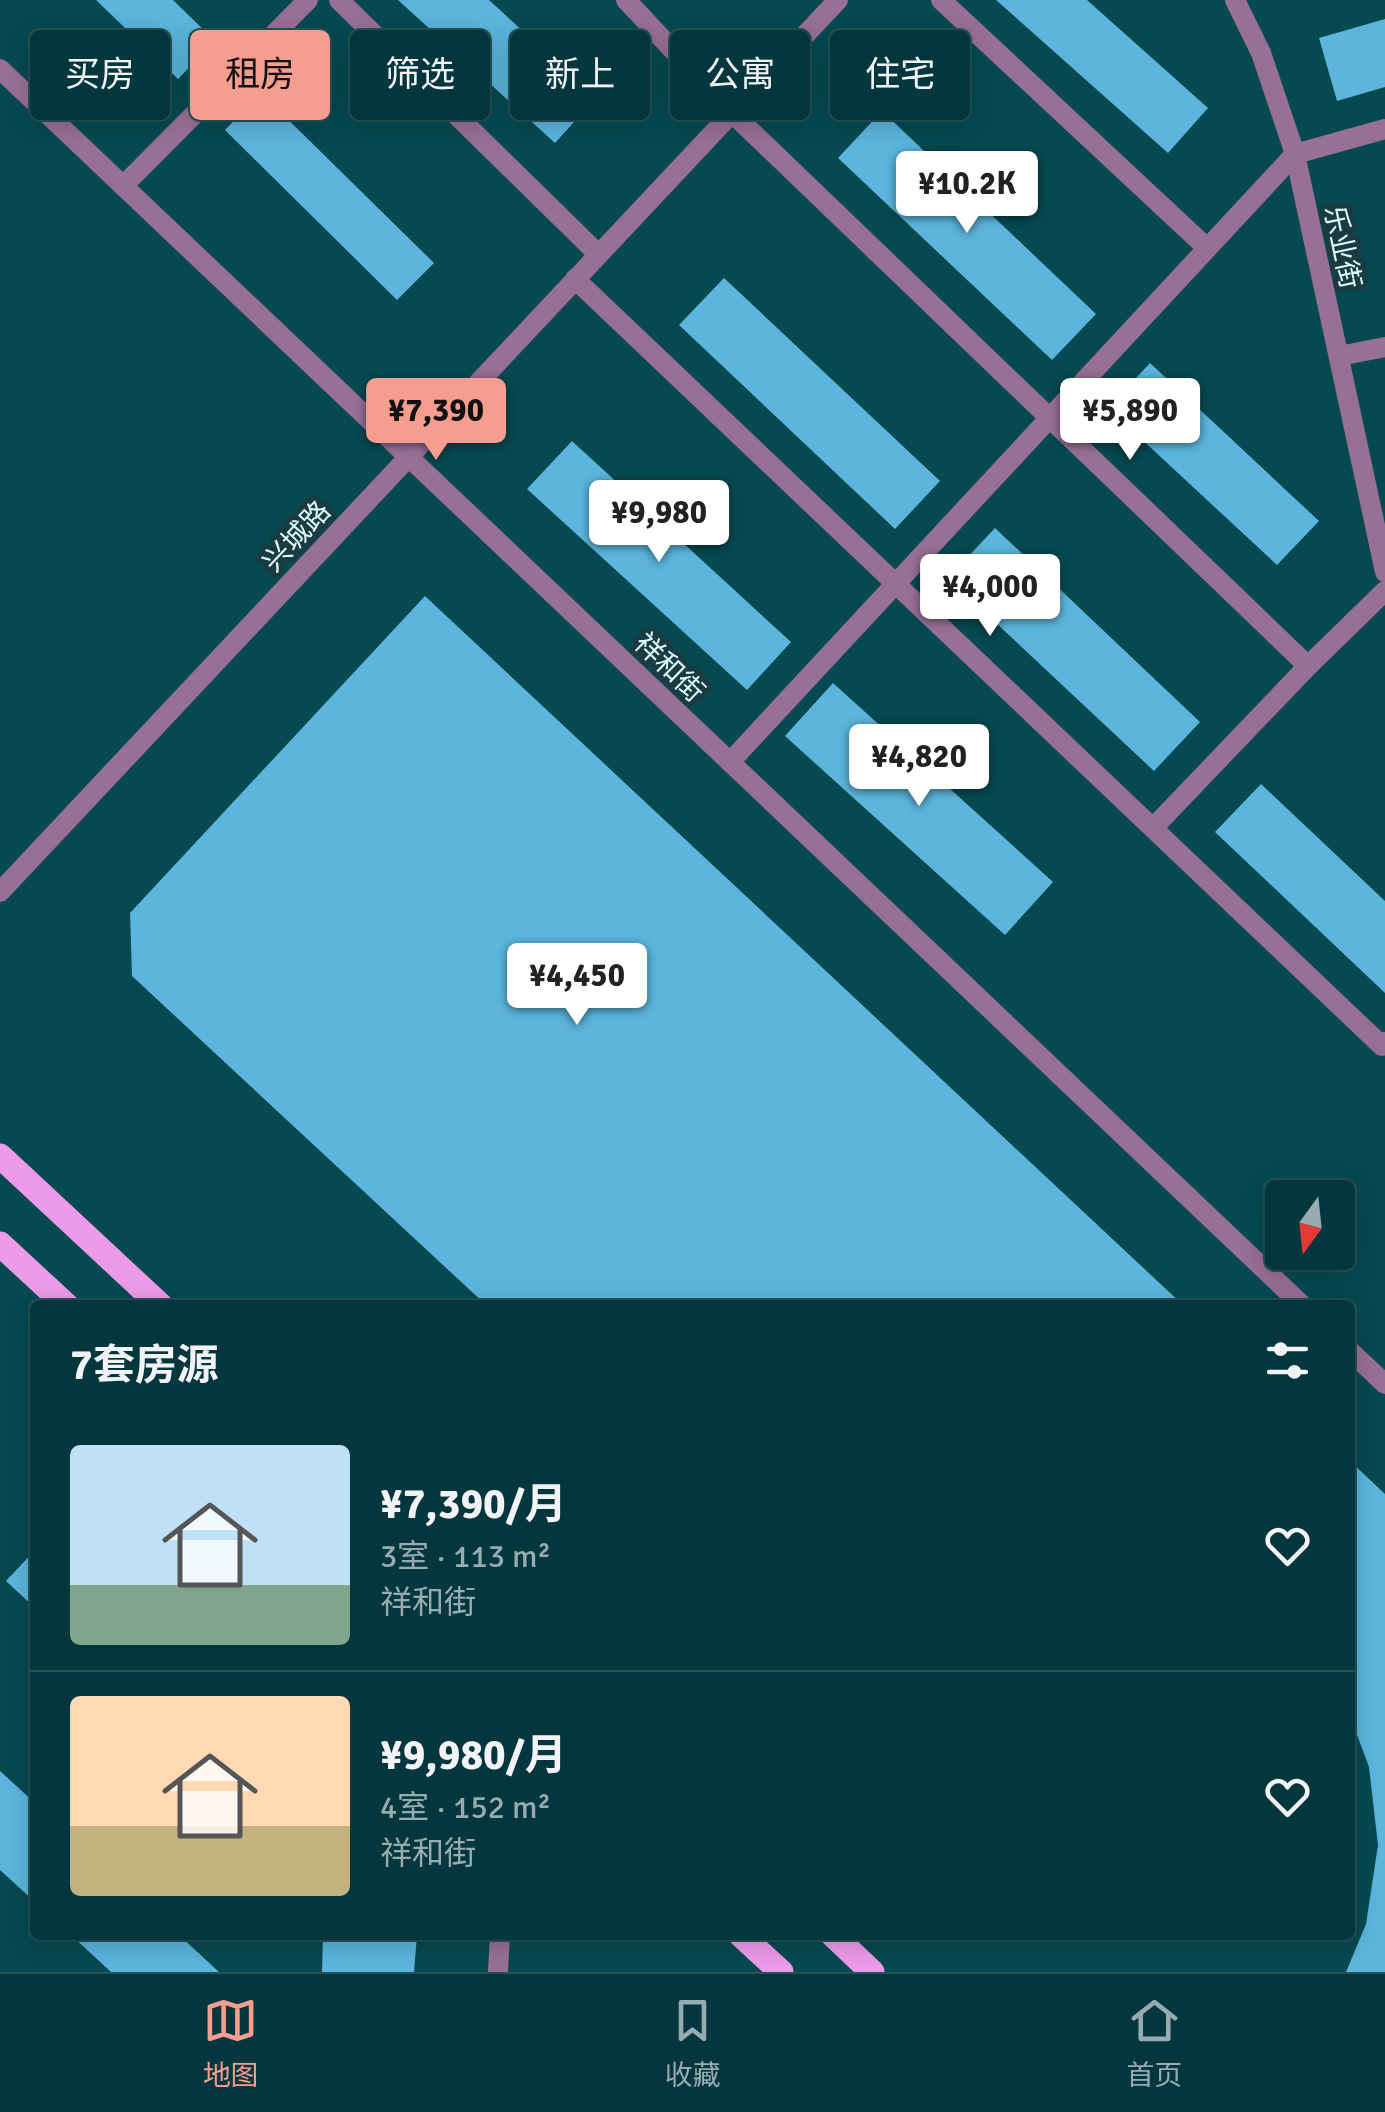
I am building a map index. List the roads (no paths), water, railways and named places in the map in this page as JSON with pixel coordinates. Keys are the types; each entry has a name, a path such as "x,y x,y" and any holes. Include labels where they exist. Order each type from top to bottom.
{"main road":[{"path":"0,1156 155,1300"},
{"path":"0,1244 61,1300"},
{"path":"747,1940 781,1972"},
{"path":"838,1940 872,1972"}],"street":[{"path":"123,186 308,0"},
{"path":"339,0 598,254"},
{"path":"626,0 670,47"},
{"name":"兴城路","path":"809,30 838,0"},
{"path":"941,0 1208,248"},
{"name":"乐业街","path":"1235,0 1260,53 1294,154 1384,565"},
{"name":"祥和街","path":"0,68 1297,1300"},
{"name":"兴城路","path":"0,892 723,120"},
{"path":"738,120 1308,666"},
{"path":"730,762 1294,154 1385,129"},
{"path":"574,279 1382,1046 1385,1042"},
{"path":"1339,356 1385,347"},
{"path":"1153,828 1385,591"},
{"path":"1355,1355 1385,1384"},
{"path":"498,1972 500,1940"}]}
